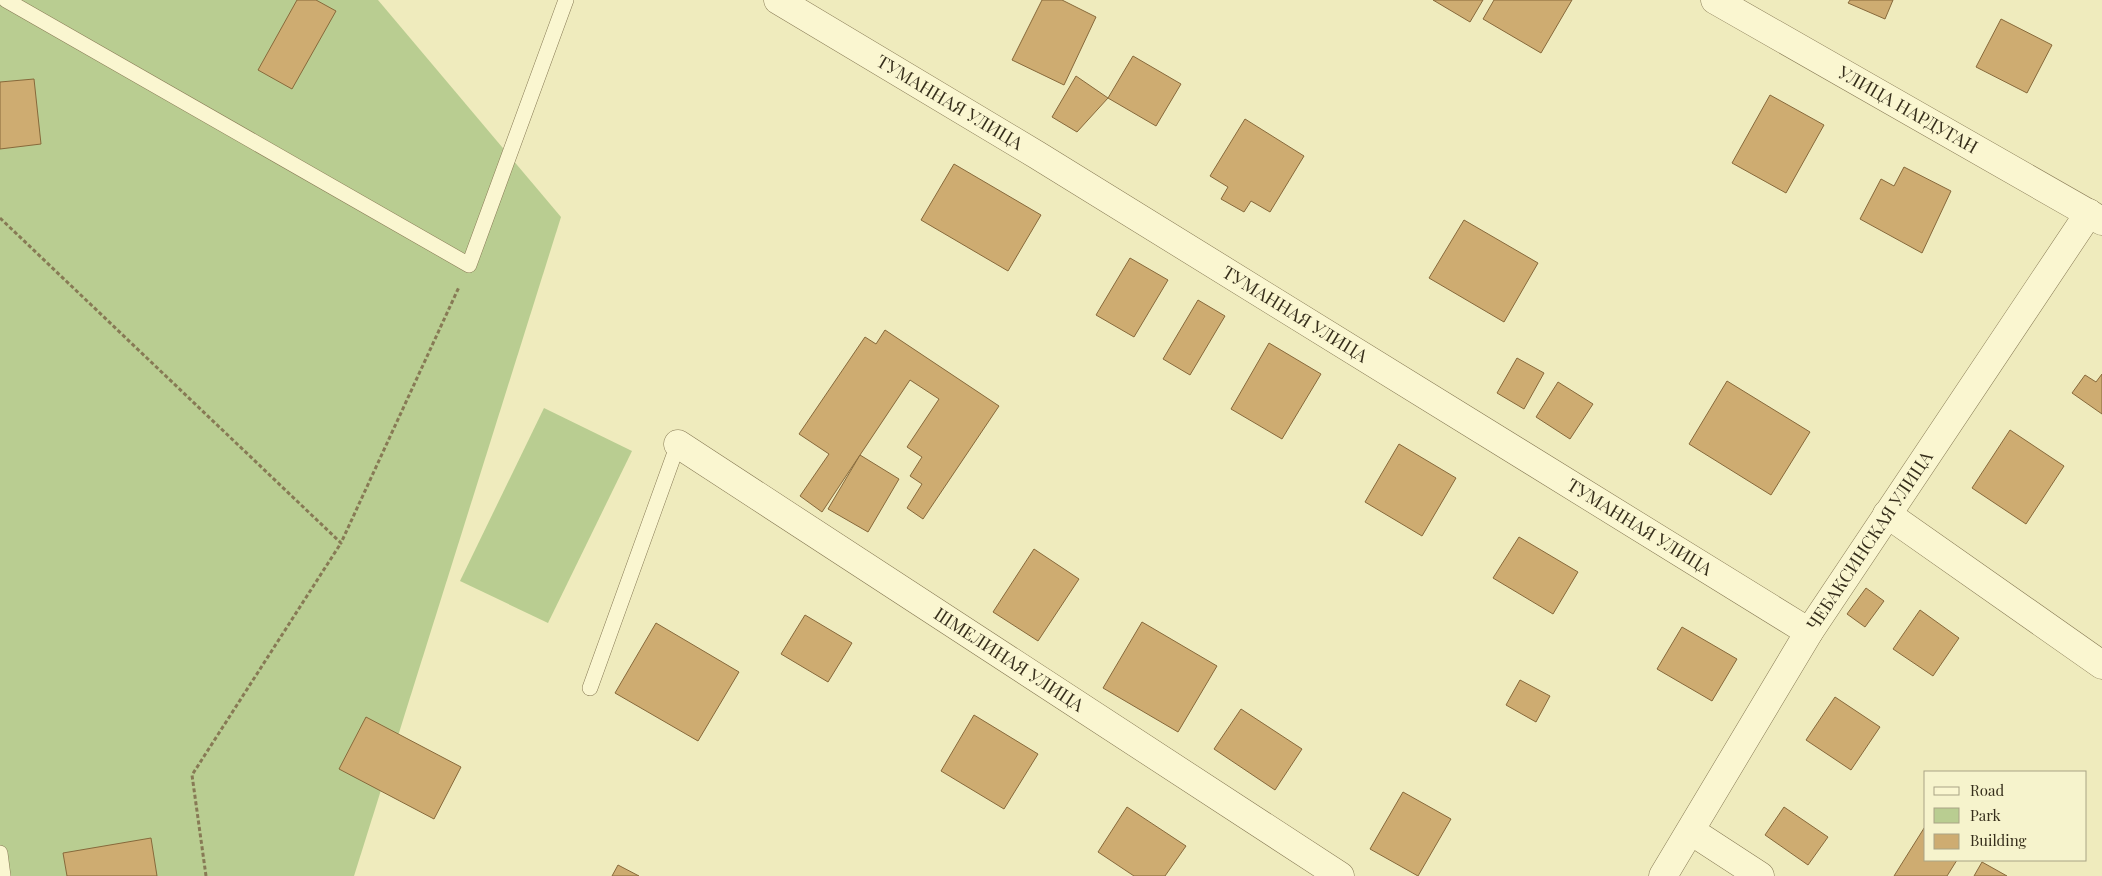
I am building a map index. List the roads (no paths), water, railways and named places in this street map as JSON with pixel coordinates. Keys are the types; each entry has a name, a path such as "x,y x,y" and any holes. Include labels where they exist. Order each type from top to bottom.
{"street":[{"name":"ТУМАННАЯ УЛИЦА","path":"778,0 1037,155 1808,632"},
{"name":"УЛИЦА НАРДУГАН","path":"1715,0 2096,217"},
{"name":"ЧЕБАКСИНСКАЯ УЛИЦА","path":"1663,876 1808,632 1887,514 2096,217"},
{"name":"ШМЕЛИНАЯ УЛИЦА","path":"678,444 1340,876"},
{"path":"1887,514 2102,665"},
{"path":"1691,831 1760,876"}],"lane":[{"path":"6,0 469,264 566,0"},
{"path":"590,688 678,444"},
{"path":"0,854 3,876"}]}
